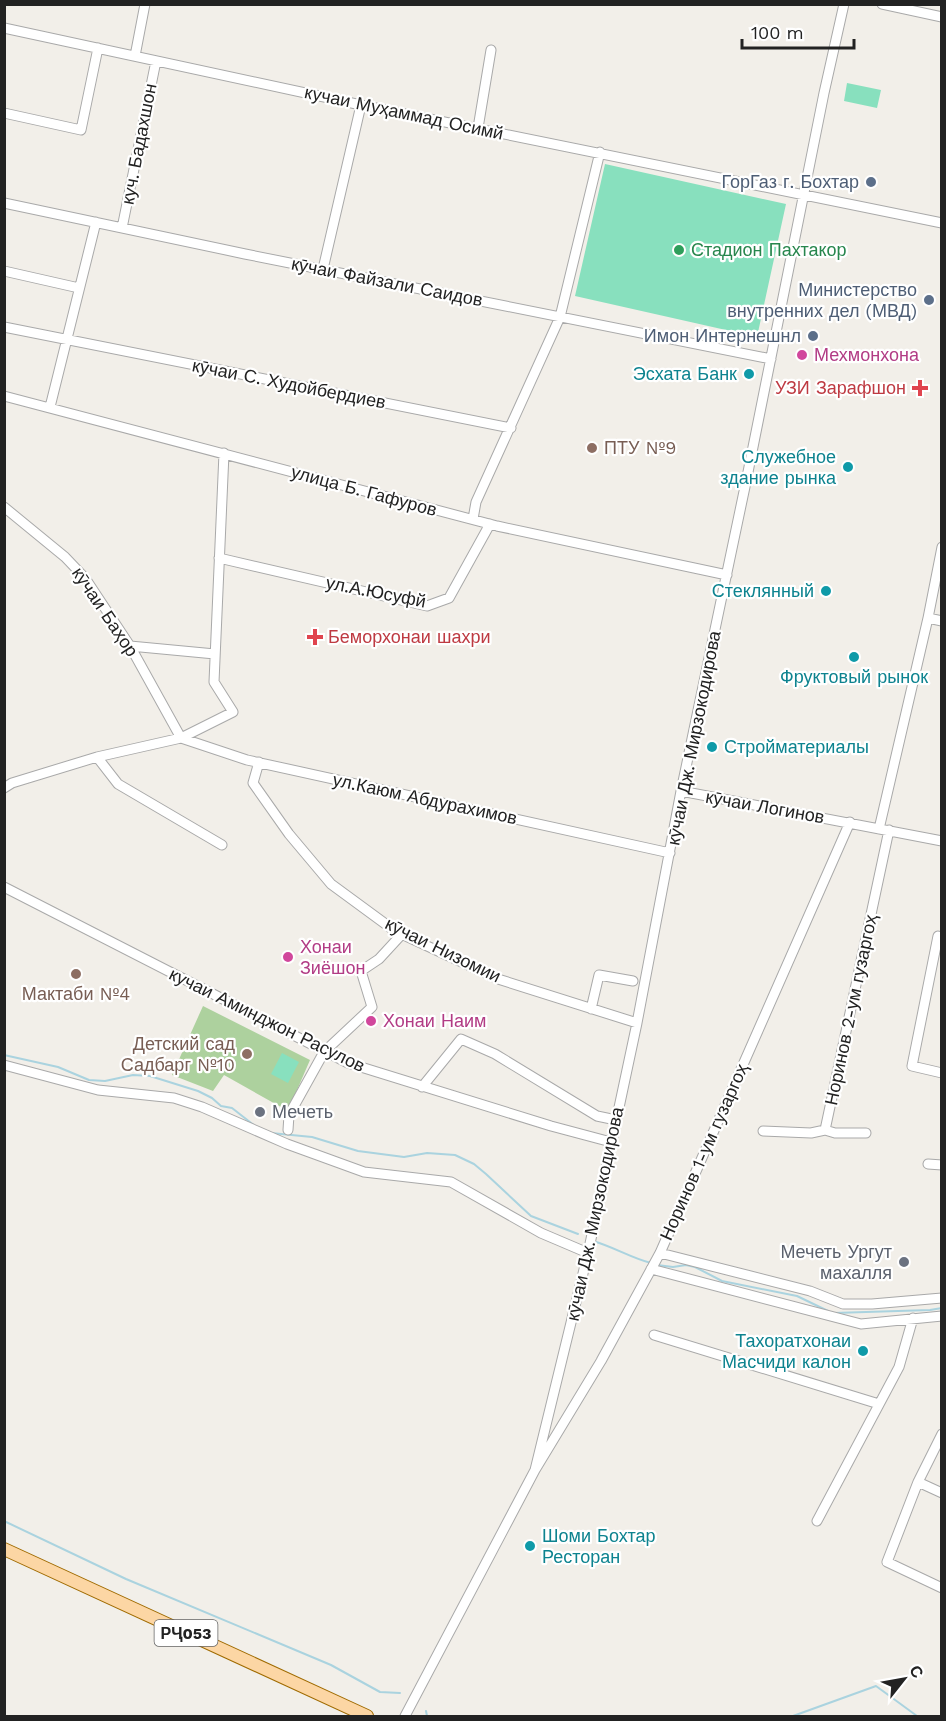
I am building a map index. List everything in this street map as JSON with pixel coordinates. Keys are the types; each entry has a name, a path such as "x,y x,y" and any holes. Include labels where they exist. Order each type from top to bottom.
{"main road":[{"name":"РҶ053","path":"4,1549 367,1716"}],"street":[{"path":"135,56 145,4"},
{"name":"кӯчаи Дж. Мирзокодирова","path":"535,1470 588,1253 637,1023 681,791 844,4"},
{"path":"882,4 942,17"},
{"name":"кучаи Муҳаммад Осимй","path":"4,28 361,105 942,223"},
{"path":"4,113 81,130 98,48"},
{"path":"478,128 491,50"},
{"name":"куч. Бадахшон","path":"122,228 156,61"},
{"path":"323,269 361,105"},
{"path":"473,519 476,502 560,317 600,152"},
{"name":"кӯчаи Файзали Саидов","path":"4,203 771,359"},
{"path":"50,407 96,222"},
{"path":"4,271 79,288"},
{"name":"кӯчаи С. Худойбердиев","path":"4,327 511,428"},
{"name":"улица Б. Гафуров","path":"4,396 457,516 551,539 727,575"},
{"path":"4,788 12,783 97,757 181,738 233,712 214,682 224,453"},
{"path":"457,516 476,502"},
{"name":"кӯчаи Баҳор","path":"4,507 65,557 86,578 130,646 181,738"},
{"name":"ул.А.Юсуфй","path":"219,558 427,606 449,598 490,524"},
{"path":"942,547 928,618 879,829 942,841"},
{"path":"928,618 942,621"},
{"path":"130,646 215,654"},
{"name":"ул.Каюм Абдурахимов","path":"181,738 259,762 670,853"},
{"path":"97,757 118,784 222,845"},
{"name":"кӯчаи Низомии","path":"259,762 253,783 289,834 330,884 402,934 498,979 637,1023"},
{"name":"кӯчаи Логинов","path":"681,791 879,829"},
{"name":"Норинов 1-ум гузаргоҳ","path":"535,1470 601,1361 654,1262 850,822"},
{"name":"Норинов 2-ум гузаргоҳ","path":"764,1131 811,1133 825,1130 889,830"},
{"name":"кучаи Аминджон Расулов","path":"4,886 324,1052 360,1068 611,1142"},
{"path":"288,1130 289,1115 324,1052 372,1007 361,971 379,959 402,934"},
{"path":"942,937 938,936 912,1066 940,1072 942,1062"},
{"path":"591,1009 599,975 633,981"},
{"path":"422,1087 462,1039 495,1054 597,1116 616,1120"},
{"path":"4,1065 98,1090 174,1098 202,1107 287,1144 364,1172 451,1182 541,1233 588,1253"},
{"path":"825,1130 835,1133 866,1133"},
{"path":"928,1164 942,1166"},
{"path":"654,1262 810,1291 843,1304 942,1298"},
{"path":"654,1262 861,1324 942,1316"},
{"path":"817,1521 899,1367 913,1318"},
{"path":"654,1335 879,1404"},
{"path":"942,1434 918,1482 887,1562 942,1587"},
{"path":"405,1716 535,1470"},
{"path":"918,1482 942,1494"}],"green space":[{"path":"847,83 881,90 877,108 844,101"},
{"path":"605,164 786,204 757,337 575,296"},
{"path":"203,1006 310,1060 288,1111 224,1075 213,1091 172,1075"},
{"path":"282,1053 299,1062 288,1083 271,1074"}],"waterway":[{"path":"4,1055 58,1067 89,1080 105,1081 133,1075 150,1076 198,1091 221,1106 232,1108 255,1126"},
{"path":"271,1133 312,1137 358,1151 404,1157 427,1153 455,1155 474,1164 531,1216 578,1234"},
{"path":"593,1241 651,1263"},
{"path":"657,1265 695,1267 722,1281 797,1296 828,1311"},
{"path":"834,1313 942,1308"},
{"path":"4,1521 126,1579 331,1665 380,1692 400,1693"},
{"path":"793,1716 876,1686 917,1716"},
{"path":"426,1711 427,1716"}],"place":[{"name":"ГорГаз г. Бохтар","path":"871,182"},
{"name":"Стадион Пахтакор","path":"679,250"},
{"name":"Министерство внутренних дел (МВД)","path":"929,300"},
{"name":"Имон Интернешнл","path":"813,336"},
{"name":"Мехмонхона","path":"802,355"},
{"name":"Эсхата Банк","path":"749,374"},
{"name":"УЗИ Зарафшон","path":"920,388"},
{"name":"ПТУ №9","path":"592,448"},
{"name":"Служебное здание рынка","path":"848,467"},
{"name":"Стеклянный","path":"826,591"},
{"name":"Беморхонаи шахри","path":"315,637"},
{"name":"Фруктовый рынок","path":"854,657"},
{"name":"Стройматериалы","path":"712,747"},
{"name":"Хонаи Зиёшон","path":"288,957"},
{"name":"Мактаби №4","path":"76,974"},
{"name":"Хонаи Наим","path":"371,1021"},
{"name":"Детский сад Садбарг №10","path":"247,1054"},
{"name":"Мечеть","path":"260,1112"},
{"name":"Мечеть Ургут махалля","path":"904,1262"},
{"name":"Тахоратхонаи Масчиди калон","path":"863,1351"},
{"name":"Шоми Бохтар Ресторан","path":"530,1546"}]}
